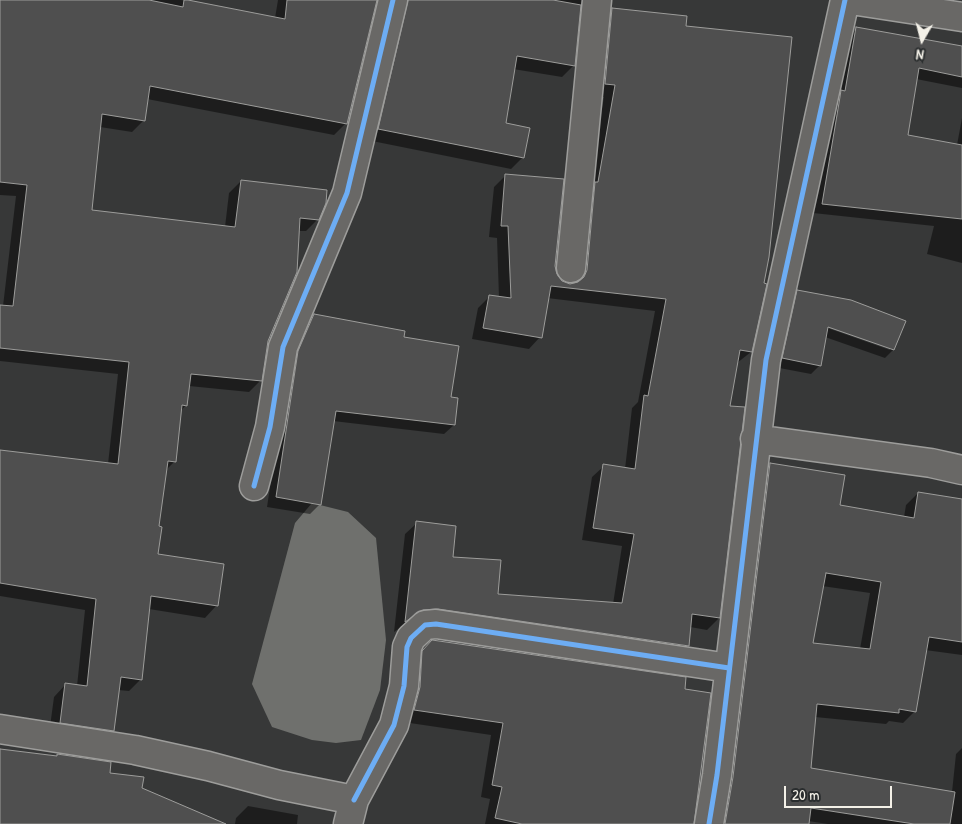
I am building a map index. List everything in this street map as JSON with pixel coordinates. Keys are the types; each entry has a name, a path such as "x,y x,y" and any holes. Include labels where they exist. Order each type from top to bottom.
{"street":[{"path":"254,486 270,427 283,347 347,192 393,0"},
{"path":"571,268 598,0"},
{"path":"709,824 766,360 845,0"},
{"path":"851,0 962,17"},
{"path":"755,439 931,463 962,470"},
{"path":"0,729 135,750 208,766 278,785 351,812 394,725 404,686 407,647 411,638 425,625 436,624 729,668"}],"shaded area":[{"path":"312,503 348,512 376,538 386,640 380,690 361,740 336,743 312,740 272,727 252,684 295,523"}],"building":[{"path":"0,0 149,0 183,7 184,0 188,0 285,19 287,0 377,0 347,124 150,86 145,121 102,114 92,210 235,227 241,180 327,190 326,203 319,220 300,218 297,272 268,341 262,381 191,374 187,406 182,405 176,462 168,461 159,526 162,527 158,554 224,564 218,606 151,596 142,680 121,677 114,731 60,723 65,683 87,686 96,599 0,583 0,450 118,464 129,362 0,348 0,305 13,306 27,185 0,182"},
{"path":"408,0 553,0 581,5 575,66 517,56 506,123 530,128 524,158 378,129"},
{"path":"612,8 687,16 686,26 792,37 769,257 764,283 767,284 752,352 740,350 730,406 745,407 720,618 692,614 689,646 438,609 423,610 405,622 416,521 456,526 453,557 501,560 498,594 622,603 634,534 593,528 603,464 635,469 644,395 648,396 666,299 551,286 542,338 483,328 489,295 511,298 508,226 501,226 505,174 564,179 555,266 557,274 562,281 570,284 578,282 584,277 587,270 595,182 598,182 615,85 605,84"},
{"path":"856,27 962,46 962,77 919,68 908,135 962,145 962,219 822,204 841,90 845,91"},
{"path":"797,290 851,300 906,321 894,350 828,327 821,366 782,358"},
{"path":"314,314 405,331 404,337 459,346 451,397 458,398 455,425 336,411 321,505 276,497 298,351"},
{"path":"770,463 845,475 840,505 914,518 918,492 962,499 962,642 929,637 916,712 899,709 899,713 817,704 811,768 955,792 950,824 914,824 811,808 809,824 725,824 733,777","holes":["826,573 881,582 870,649 813,643"]},
{"path":"432,640 686,677 685,689 711,693 694,824 522,824 495,818 502,787 492,785 503,723 414,710 420,687 422,651"},
{"path":"0,749 57,756 57,754 111,762 110,773 144,777 142,788 226,824 0,824"}],"cycle path":[{"path":"254,486 270,427 283,347 347,193 393,0"},
{"path":"709,824 717,775 766,360 845,0"},
{"path":"354,800 394,725 404,686 407,647 411,638 425,625 436,624 729,668"}]}
